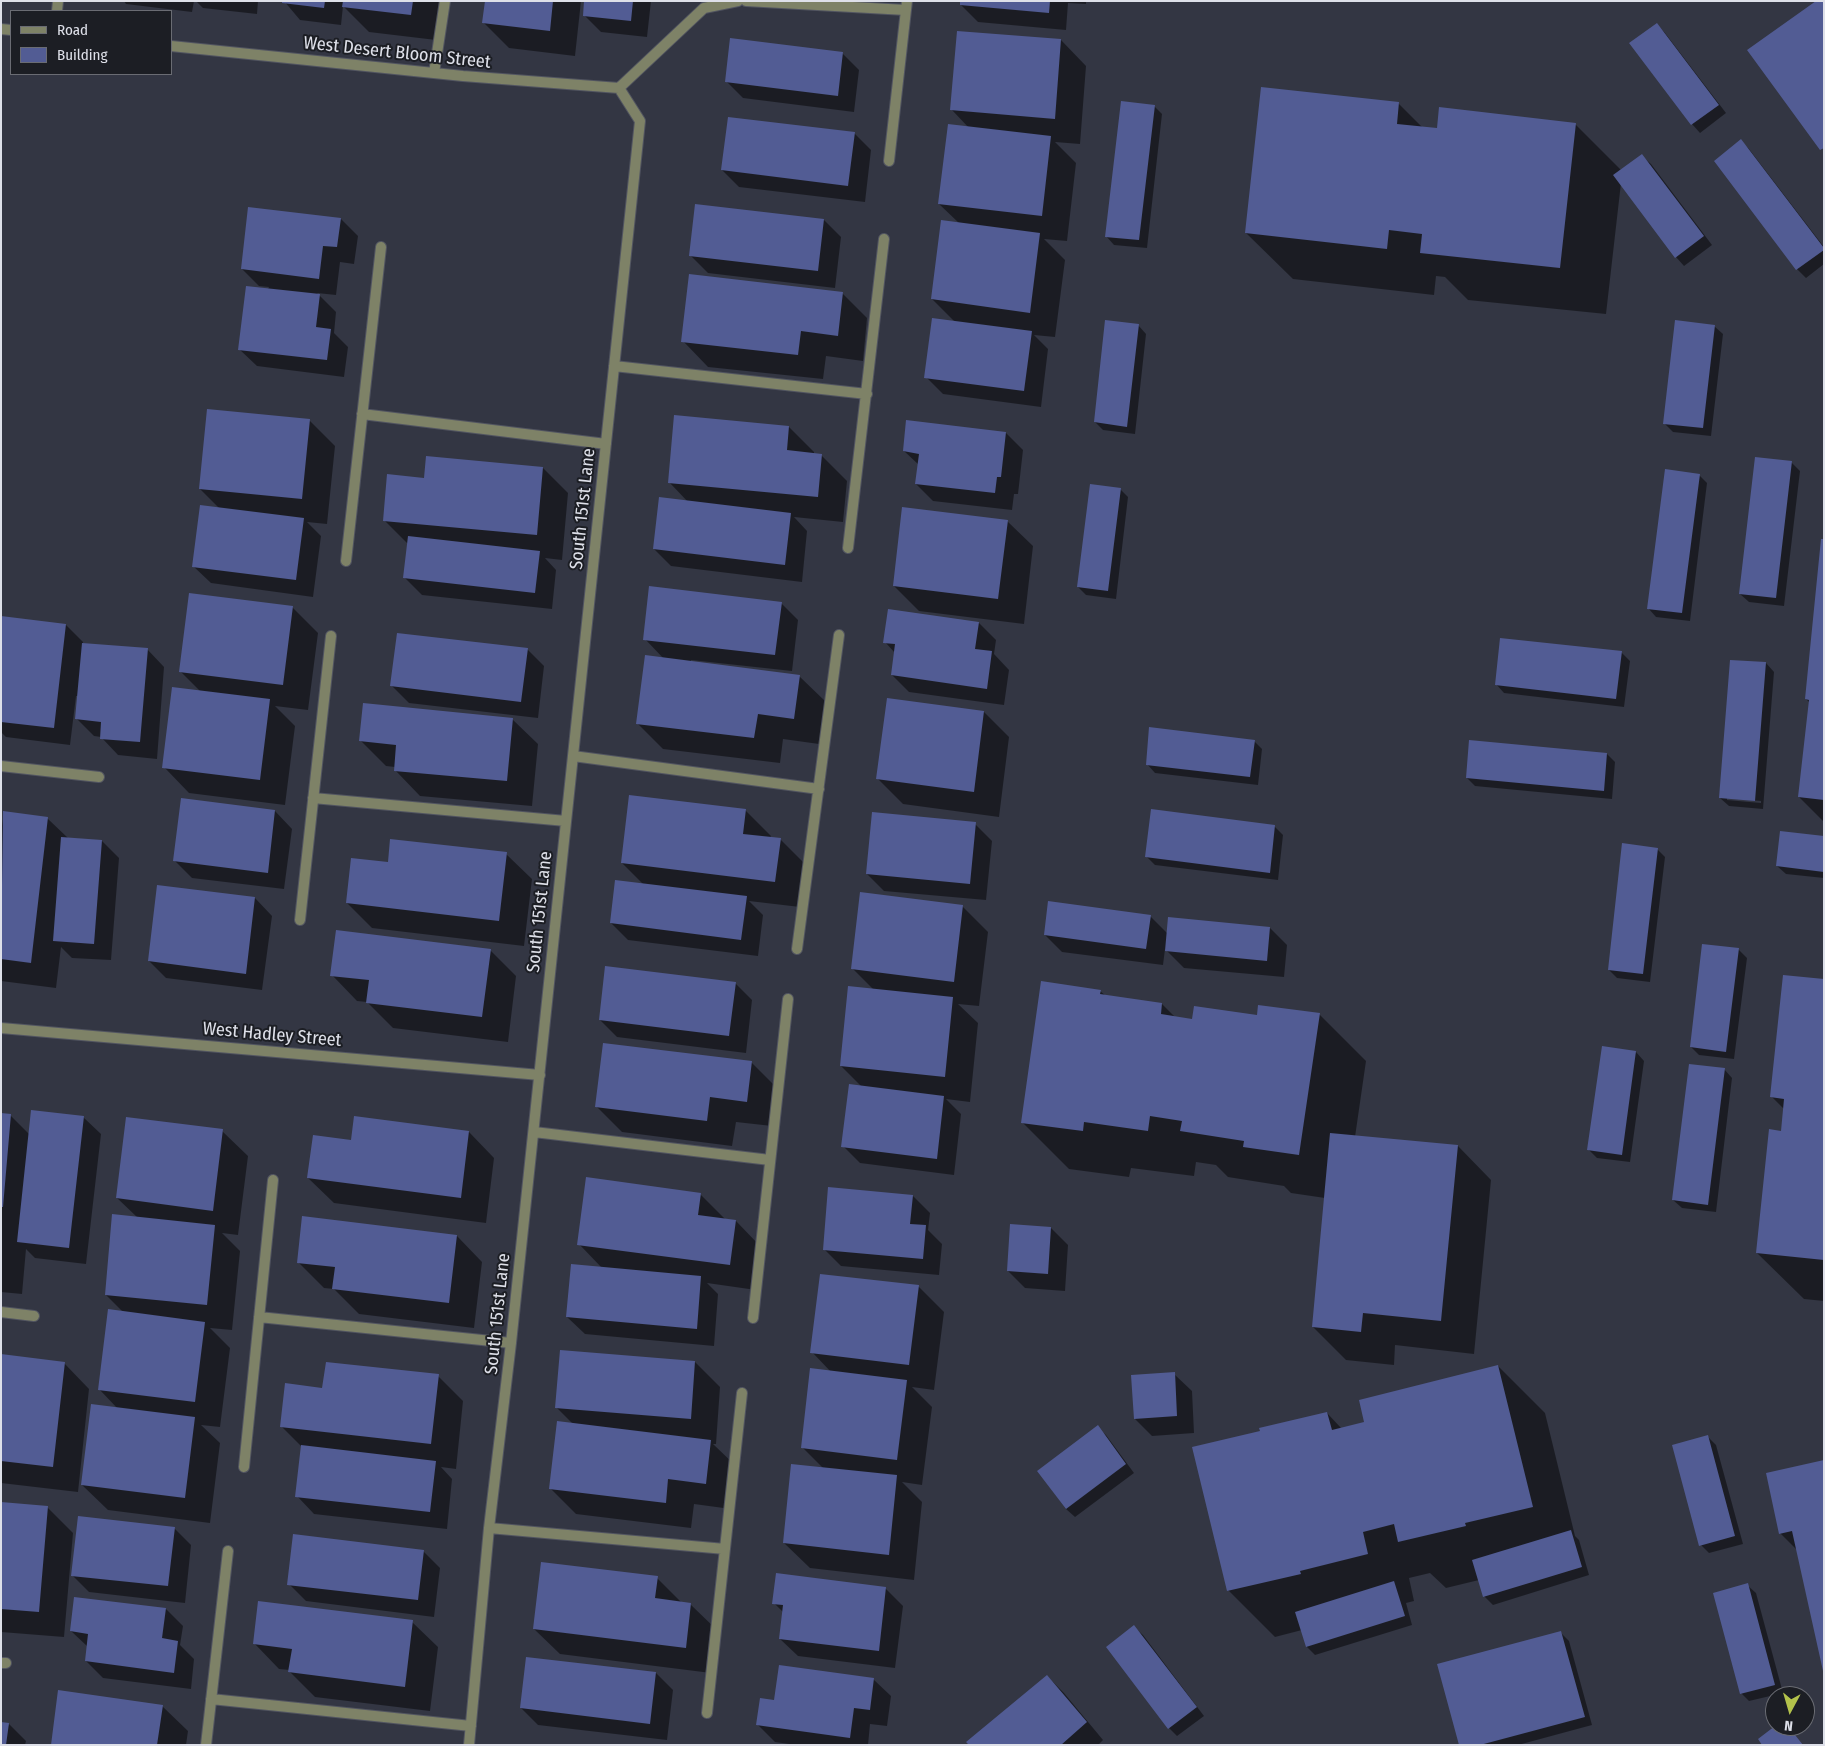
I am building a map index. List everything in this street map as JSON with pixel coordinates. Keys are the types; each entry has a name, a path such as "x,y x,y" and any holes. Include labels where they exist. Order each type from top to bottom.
{"street":[{"path":"434,73 445,1"},
{"path":"619,88 704,8 738,1"},
{"path":"746,1 907,5 889,161"},
{"name":"West Desert Bloom Street","path":"172,46 434,73 619,88"},
{"name":"South 151st Lane","path":"469,1745 489,1528 534,1132 640,121 619,88"},
{"path":"848,548 884,239"},
{"path":"346,561 381,247"},
{"path":"614,366 866,394"},
{"path":"362,414 606,444"},
{"path":"797,949 839,635"},
{"path":"300,920 331,636"},
{"path":"573,756 819,788"},
{"path":"1,766 99,777"},
{"path":"313,798 566,821"},
{"path":"753,1318 788,1000"},
{"name":"West Hadley Street","path":"1,1028 540,1075"},
{"path":"534,1132 770,1160"},
{"path":"244,1467 273,1180"},
{"path":"1,1312 34,1316"},
{"path":"259,1317 511,1344"},
{"path":"707,1713 742,1393"},
{"path":"489,1528 725,1549"},
{"path":"206,1745 228,1551"},
{"path":"211,1699 471,1726"}],"building":[{"path":"282,1 325,1 324,8 282,3"},
{"path":"343,1 413,1 411,15 342,7"},
{"path":"485,1 553,1 550,31 482,23"},
{"path":"584,1 633,1 631,21 583,16"},
{"path":"960,1 1050,1 1049,13 960,5"},
{"path":"1816,1 1824,1 1824,148 1820,150 1747,50"},
{"path":"1657,23 1719,105 1691,125 1629,43"},
{"path":"957,31 1061,39 1055,119 950,110"},
{"path":"730,38 843,52 838,96 725,82"},
{"path":"1261,87 1399,102 1397,124 1437,128 1439,107 1576,123 1560,268 1420,253 1422,234 1389,230 1387,249 1245,233"},
{"path":"1121,101 1155,105 1139,240 1105,237"},
{"path":"728,117 855,132 848,186 721,170"},
{"path":"948,124 1051,136 1042,216 938,204"},
{"path":"1741,139 1824,248 1824,250 1796,270 1714,161"},
{"path":"1642,154 1704,236 1675,258 1613,175"},
{"path":"695,204 824,219 818,271 689,256"},
{"path":"248,207 341,218 337,247 323,246 319,279 241,269"},
{"path":"941,220 1040,233 1030,313 931,299"},
{"path":"689,274 843,292 838,336 801,331 798,355 681,342"},
{"path":"246,286 320,294 316,327 331,329 327,360 238,350"},
{"path":"932,318 1032,331 1024,391 924,378"},
{"path":"1105,320 1139,324 1127,427 1094,422"},
{"path":"1675,320 1715,325 1703,428 1663,424"},
{"path":"207,409 310,419 302,499 199,489"},
{"path":"674,415 789,426 787,450 822,454 818,497 668,483"},
{"path":"906,420 1006,432 1001,477 997,477 995,493 915,484 919,454 903,451"},
{"path":"426,456 543,467 537,535 383,521 387,474 424,478"},
{"path":"1755,457 1792,461 1776,598 1739,594"},
{"path":"1665,469 1700,474 1682,613 1647,609"},
{"path":"1090,484 1121,488 1108,591 1077,587"},
{"path":"659,497 791,513 785,565 653,549"},
{"path":"200,505 304,518 296,580 192,567"},
{"path":"902,507 1008,520 998,599 893,586"},
{"path":"408,536 540,551 535,593 403,578"},
{"path":"1821,539 1824,539 1824,800 1798,797 1809,700 1805,699"},
{"path":"649,586 782,602 775,655 643,640"},
{"path":"189,593 293,606 283,685 179,672"},
{"path":"888,609 979,622 975,649 992,651 987,689 891,675 895,644 883,643"},
{"path":"1,616 66,624 54,728 1,722"},
{"path":"397,633 528,648 521,702 390,686"},
{"path":"1500,638 1622,651 1616,699 1495,685"},
{"path":"82,643 148,648 140,742 100,739 101,722 75,719"},
{"path":"645,655 800,675 794,719 758,714 754,738 636,724"},
{"path":"1730,660 1766,662 1755,801 1719,798"},
{"path":"172,687 270,699 260,780 162,768"},
{"path":"887,698 984,711 974,792 876,779"},
{"path":"363,703 513,718 507,781 394,771 396,745 359,741"},
{"path":"1149,727 1255,740 1250,777 1146,765"},
{"path":"1469,740 1607,753 1604,791 1466,778"},
{"path":"629,795 746,809 743,834 781,838 775,882 621,863"},
{"path":"181,798 275,810 268,873 173,861"},
{"path":"1151,809 1275,825 1270,873 1145,857"},
{"path":"3,811 48,817 31,963 1,959"},
{"path":"872,812 976,822 970,884 866,874"},
{"path":"1780,831 1824,836 1824,872 1776,866"},
{"path":"61,837 102,840 94,944 53,941"},
{"path":"390,839 507,852 499,921 346,903 351,858 388,862"},
{"path":"1622,843 1658,848 1643,974 1608,970"},
{"path":"615,880 747,896 741,940 610,923"},
{"path":"157,885 255,897 246,974 148,961"},
{"path":"860,892 963,905 954,982 851,969"},
{"path":"1048,901 1151,915 1146,949 1044,935"},
{"path":"1168,917 1270,927 1267,961 1165,951"},
{"path":"336,930 491,949 482,1017 366,1003 369,980 330,976"},
{"path":"1702,944 1739,948 1726,1052 1690,1047"},
{"path":"605,966 736,982 729,1036 599,1020"},
{"path":"1783,975 1824,979 1824,1260 1756,1253 1769,1129 1781,1131 1784,1099 1770,1097"},
{"path":"1041,981 1101,990 1100,994 1162,1003 1161,1014 1192,1019 1194,1006 1257,1015 1258,1005 1320,1013 1299,1155 1243,1147 1244,1141 1180,1131 1182,1121 1150,1116 1148,1131 1084,1122 1083,1131 1021,1123"},
{"path":"848,986 953,997 945,1077 840,1066"},
{"path":"603,1043 752,1061 747,1102 710,1097 707,1121 595,1107"},
{"path":"1602,1046 1636,1051 1622,1155 1587,1150"},
{"path":"1689,1064 1725,1068 1708,1205 1672,1200"},
{"path":"849,1084 944,1096 937,1159 841,1147"},
{"path":"31,1110 84,1116 69,1248 17,1242"},
{"path":"1,1113 11,1114 3,1207 1,1207"},
{"path":"354,1116 469,1131 461,1198 307,1178 313,1135 351,1140"},
{"path":"126,1117 223,1129 213,1211 116,1198"},
{"path":"1330,1133 1458,1145 1441,1321 1363,1313 1361,1332 1312,1327"},
{"path":"586,1177 701,1193 698,1215 736,1220 730,1265 577,1245"},
{"path":"828,1187 913,1195 910,1224 926,1225 923,1259 823,1250"},
{"path":"112,1214 215,1225 207,1305 105,1295"},
{"path":"302,1216 457,1235 449,1303 332,1289 335,1267 297,1263"},
{"path":"1010,1224 1051,1227 1048,1274 1007,1271"},
{"path":"571,1264 701,1276 697,1329 566,1317"},
{"path":"820,1274 919,1285 909,1365 810,1353"},
{"path":"108,1309 205,1322 195,1402 98,1390"},
{"path":"560,1350 695,1361 691,1419 555,1408"},
{"path":"1,1354 65,1362 53,1467 1,1461"},
{"path":"326,1362 439,1374 431,1444 280,1427 285,1383 322,1388"},
{"path":"1498,1365 1533,1507 1465,1523 1466,1526 1398,1542 1394,1524 1363,1532 1368,1554 1300,1571 1301,1574 1227,1591 1192,1447 1260,1431 1259,1428 1327,1412 1332,1430 1364,1422 1359,1400"},
{"path":"810,1368 907,1380 897,1460 801,1448"},
{"path":"1175,1372 1177,1416 1134,1419 1131,1375"},
{"path":"91,1404 195,1417 185,1498 81,1485"},
{"path":"557,1421 711,1440 706,1484 668,1479 666,1503 549,1489"},
{"path":"1098,1425 1126,1464 1066,1509 1037,1471"},
{"path":"1708,1435 1735,1536 1699,1546 1672,1445"},
{"path":"301,1445 436,1461 430,1512 295,1497"},
{"path":"1824,1460 1823,1671 1792,1531 1779,1534 1766,1473"},
{"path":"791,1464 897,1475 889,1555 783,1543"},
{"path":"1,1502 48,1506 39,1612 1,1609"},
{"path":"78,1516 175,1527 168,1586 71,1576"},
{"path":"1571,1530 1582,1567 1483,1597 1472,1560"},
{"path":"293,1534 424,1550 418,1600 287,1585"},
{"path":"541,1562 658,1576 655,1598 691,1603 686,1648 533,1629"},
{"path":"776,1573 886,1587 879,1651 779,1639 783,1605 772,1604"},
{"path":"1394,1581 1405,1616 1306,1647 1295,1612"},
{"path":"1748,1583 1775,1685 1765,1686 1740,1694 1713,1593"},
{"path":"74,1597 166,1608 162,1638 178,1641 174,1673 85,1661 88,1634 70,1631"},
{"path":"258,1601 413,1620 405,1687 288,1672 292,1649 253,1644"},
{"path":"1134,1625 1197,1707 1168,1729 1106,1647"},
{"path":"1561,1631 1585,1717 1480,1745 1459,1745 1437,1664"},
{"path":"526,1657 656,1672 650,1724 520,1708"},
{"path":"779,1665 874,1678 870,1710 854,1708 850,1738 756,1725 760,1698 774,1700"},
{"path":"1047,1675 1087,1722 1061,1745 969,1745 966,1742"},
{"path":"58,1690 163,1705 157,1745 51,1745"},
{"path":"1,1722 9,1723 6,1745 1,1745"},
{"path":"1765,1734 1765,1736 1796,1736 1803,1745 1762,1745 1758,1739"}]}
